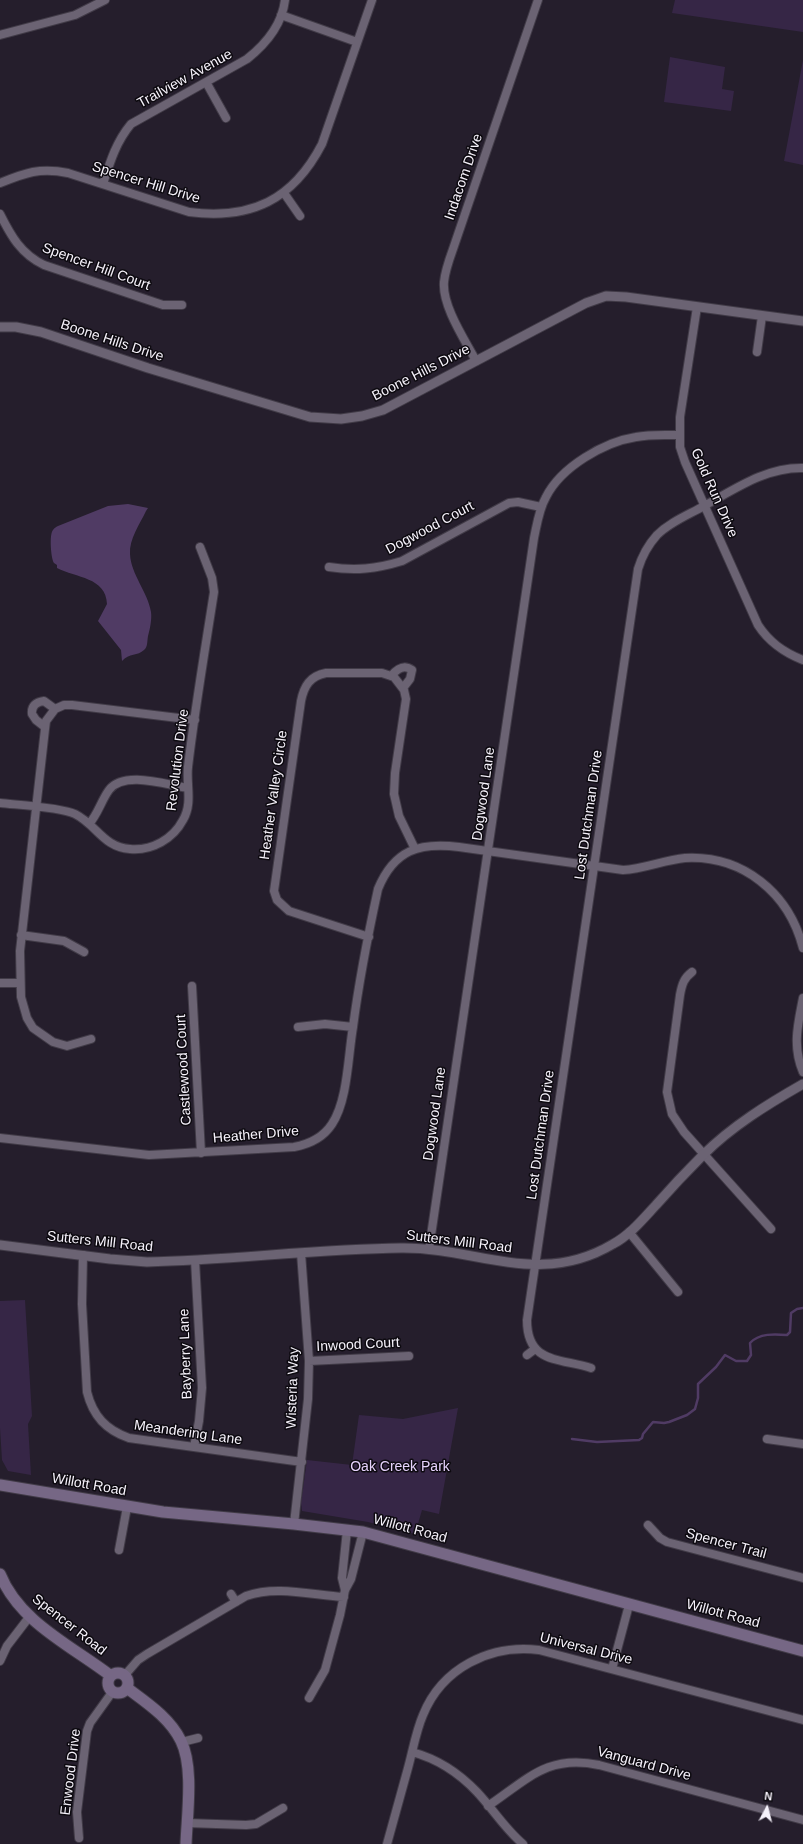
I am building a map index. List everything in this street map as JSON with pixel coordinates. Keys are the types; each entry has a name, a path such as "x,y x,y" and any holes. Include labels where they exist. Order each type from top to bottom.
{"main road":[{"name":"Willott Road","path":"0,1485 163,1512 363,1532 803,1651"},
{"name":"Spencer Road","path":"0,1574 14,1599 30,1616 111,1676"},
{"path":"119,1673 125,1675 128,1680 127,1688 119,1693 113,1691 109,1686 111,1676 119,1673"},
{"path":"127,1688 158,1712 175,1731 182,1742 185,1752 187,1772 186,1844"}],"street":[{"path":"0,35 75,15 105,0"},
{"name":"Trailview Avenue","path":"103,184 115,148 122,135 131,124 247,59 259,50 268,40 281,15 284,0"},
{"name":"Spencer Hill Drive","path":"0,183 26,172 40,170 68,172 189,212 208,214 245,212 265,204 284,193 297,181 309,166 322,144 372,0"},
{"name":"Indacom Drive","path":"476,361 452,314 446,298 444,283 453,249 538,0"},
{"path":"281,15 357,42"},
{"path":"206,82 226,118"},
{"path":"284,193 300,216"},
{"name":"Spencer Hill Court","path":"0,214 12,238 22,250 29,257 44,265 163,305 182,305"},
{"name":"Boone Hills Drive","path":"0,327 16,327 41,332 270,406 320,418 352,418 383,410 586,303 606,296 626,297 803,322"},
{"name":"Gold Run Drive","path":"697,307 680,417 679,435 684,462 728,555 758,625 771,642 803,660"},
{"path":"757,352 762,316"},
{"name":"Dogwood Lane","path":"428,1249 489,851 534,538 541,507 546,496 567,470 597,451 623,440 636,437 679,435"},
{"name":"Lost Dutchman Drive","path":"535,1349 530,1341 527,1330 527,1320 638,569 642,556 658,534 668,526 749,480 777,470 803,468"},
{"name":"Dogwood Court","path":"329,567 350,570 383,567 402,561 509,503 518,502 541,507"},
{"name":"Revolution Drive","path":"0,803 74,814 89,824 99,835 112,844 130,849 149,848 166,840 179,827 184,820 188,805 188,769 214,592 212,578 200,547"},
{"path":"403,688 410,678 412,670 407,667 402,667 391,676 403,688 406,699 395,773 394,794 399,816 415,849 423,846 441,845 623,870 635,870 671,860 697,858 724,862 739,867 753,875 775,892 797,927 803,948"},
{"name":"Heather Valley Circle","path":"369,937 289,911 277,900 274,891 274,882 301,701 308,683 318,674 326,673 382,673 391,676"},
{"path":"45,727 36,720 32,714 33,706 37,702 44,701 55,709"},
{"path":"91,1039 67,1046 57,1044 33,1028 23,1008 20,983 21,935 46,721 55,709 64,705 72,704 195,720"},
{"path":"89,824 98,812 110,789 122,781 134,780 188,788"},
{"name":"Heather Drive","path":"0,1138 149,1155 294,1147 306,1145 316,1140 332,1125 341,1103 378,889 383,877 395,862 415,849"},
{"path":"21,935 64,941 84,952"},
{"path":"692,972 682,982 667,1092 669,1105 677,1123 772,1229"},
{"path":"0,983 20,983"},
{"name":"Castlewood Court","path":"192,986 202,1153"},
{"path":"803,998 796,1027 796,1041 797,1053 803,1072"},
{"path":"298,1027 325,1024 353,1027"},
{"name":"Sutters Mill Road","path":"0,1245 148,1262 399,1248 428,1249 504,1262 562,1264 582,1259 615,1244 629,1232 704,1154 724,1136 758,1112 803,1084"},
{"path":"629,1232 678,1292"},
{"name":"Wisteria Way","path":"294,1524 308,1399 308,1361 301,1253"},
{"name":"Meandering Lane","path":"83,1255 82,1304 86,1373 90,1403 94,1413 109,1429 129,1438 302,1462"},
{"name":"Bayberry Lane","path":"194,1447 199,1421 202,1388 195,1260"},
{"path":"527,1355 535,1349 553,1360 590,1368"},
{"name":"Inwood Court","path":"308,1361 410,1356"},
{"path":"766,1440 803,1444"},
{"path":"119,1550 127,1507"},
{"name":"Spencer Trail","path":"648,1525 660,1538 668,1542 803,1578"},
{"path":"345,1593 342,1578 347,1530"},
{"path":"309,1698 325,1670 363,1532"},
{"path":"125,1675 138,1660 246,1596 263,1591 345,1593"},
{"path":"231,1594 236,1602"},
{"path":"612,1669 629,1605"},
{"path":"0,1661 6,1646 30,1616"},
{"name":"Universal Drive","path":"387,1844 423,1714 437,1691 455,1672 468,1663 481,1657 505,1650 530,1648 550,1652 803,1720"},
{"name":"Enwood Drive","path":"80,1838 77,1812 87,1731 90,1723 113,1691"},
{"path":"182,1742 198,1738"},
{"path":"412,1752 437,1761 452,1770 477,1792 512,1834 523,1844"},
{"name":"Vanguard Drive","path":"488,1806 546,1767 578,1762 605,1766 803,1820"},
{"path":"187,1823 246,1826 256,1824 283,1808"}],"green space":[{"path":"675,0 803,0 803,32 672,13"},
{"path":"670,57 725,67 722,89 734,91 731,111 664,102"},
{"path":"803,60 803,165 784,161"},
{"path":"25,1300 32,1416 28,1424 31,1475 8,1471 2,1460 0,1428 0,1301"},
{"name":"Oak Creek Park","path":"458,1408 439,1514 422,1510 415,1534 368,1522 302,1511 301,1503 307,1460 352,1465 359,1415 403,1419"}],"shaded area":[{"path":"128,504 148,508 133,537 130,554 133,569 147,597 151,612 151,624 145,649 142,652 125,658 122,661 121,650 98,621 107,604 105,595 101,588 96,583 57,568 57,565 54,563 52,557 51,541 52,532 58,526 108,506"}],"waterway":[{"path":"572,1439 597,1442 639,1440 653,1422 669,1422 687,1415 695,1409 698,1398 698,1384 716,1367 725,1355 736,1361 747,1361 751,1355 750,1343 762,1336 772,1334 787,1335 790,1332 791,1313 797,1309 803,1308"}]}
